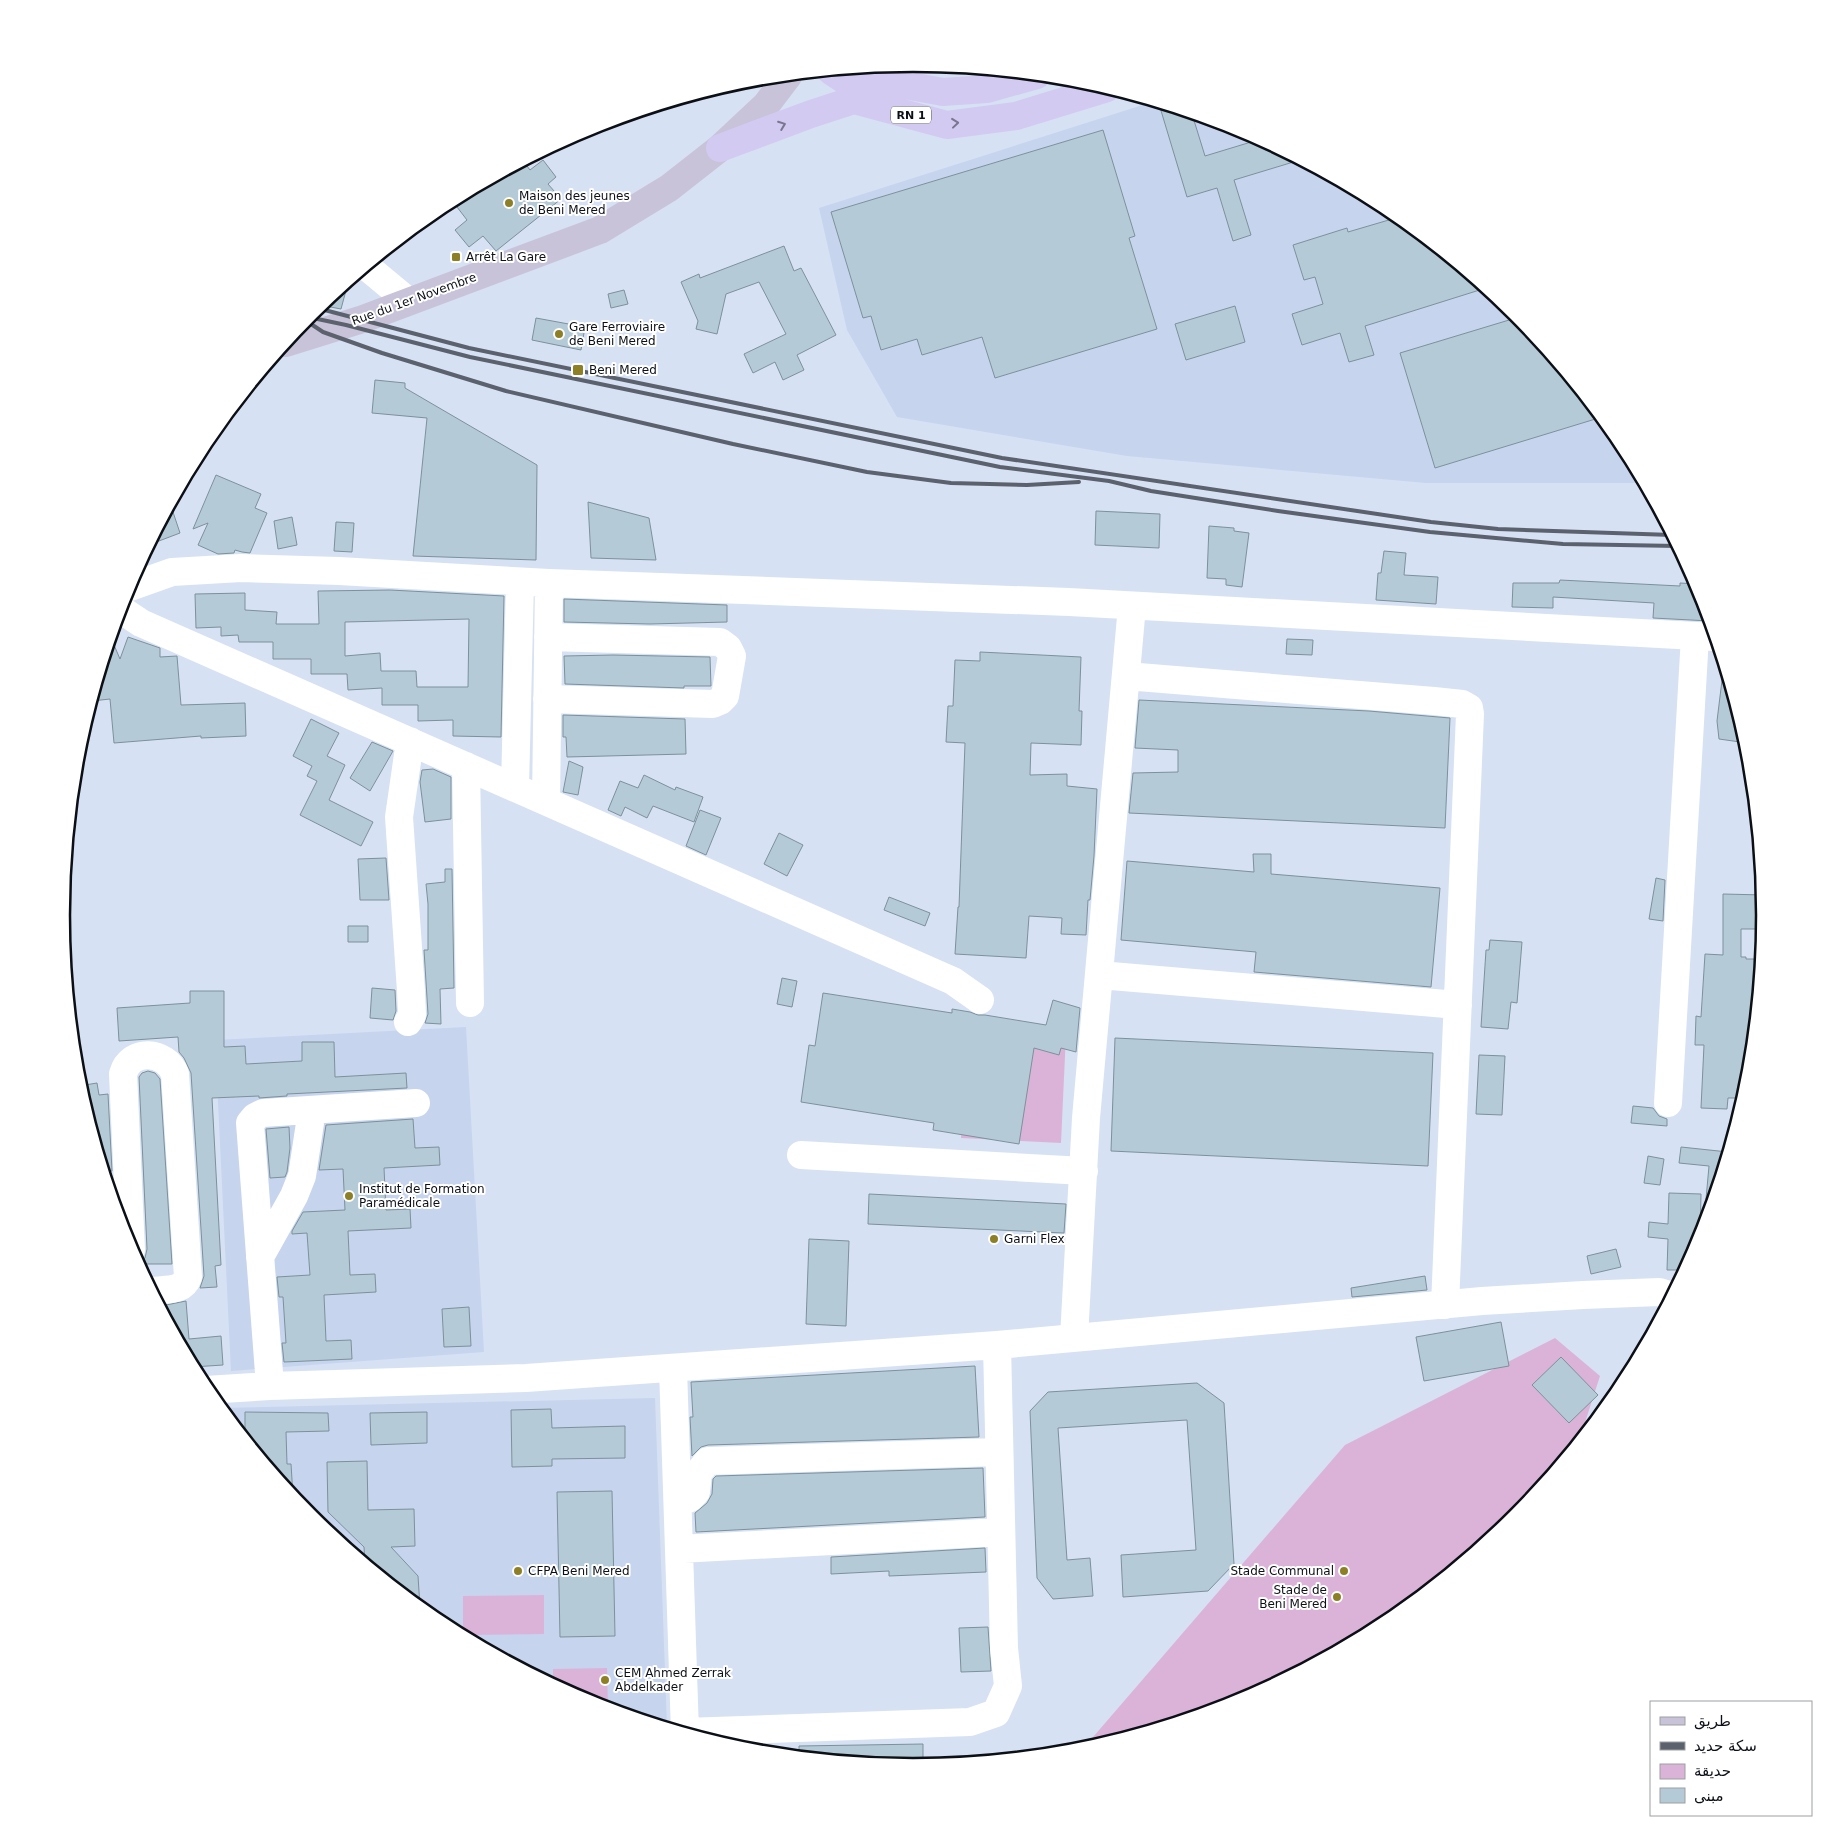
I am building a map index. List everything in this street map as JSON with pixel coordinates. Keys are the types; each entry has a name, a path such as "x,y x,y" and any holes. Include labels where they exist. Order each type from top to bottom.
{"highway":[{"path":"882,73 899,84 943,92 987,89 1023,79"},
{"path":"838,76 888,109"},
{"name":"RN 1","path":"720,148 854,100 947,124 1016,116 1094,92"}],"main road":[{"name":"RN 1","path":"720,148 766,105 783,82"},
{"name":"Rue du 1er Novembre","path":"298,339 363,319 600,230 669,188 720,148"}],"street":[{"path":"371,270 408,301"},
{"path":"138,584 172,572 241,568 339,571 520,582 1132,606 1705,636 1668,1103"},
{"path":"515,788 520,582"},
{"path":"546,801 549,583"},
{"path":"1074,1338 1086,1118 1132,606"},
{"path":"126,613 140,622 953,981 980,1000"},
{"path":"547,699 712,704 720,702 725,696 732,656 728,648 720,642 548,637"},
{"path":"1126,676 1434,701 1462,704 1469,708 1445,1305"},
{"path":"408,1022 412,1015 411,991 399,817 410,741"},
{"path":"466,766 470,1003"},
{"path":"1099,975 1458,1004"},
{"path":"130,1227 123,1074 127,1064 136,1058 156,1056 168,1062 175,1074 188,1276 184,1284 178,1288 158,1290"},
{"path":"270,1386 250,1123 255,1117 263,1113 416,1103"},
{"path":"260,1257 294,1196 302,1176 312,1110"},
{"path":"801,1155 1084,1171"},
{"path":"216,1389 526,1378 997,1345 1445,1305 1592,1294 1659,1292 1667,1294"},
{"path":"701,1731 970,1722 996,1713 1008,1686 1004,1648 997,1345"},
{"path":"673,1368 685,1727"},
{"path":"678,1503 690,1498 696,1492 698,1473 708,1461 1000,1452"},
{"path":"679,1549 1001,1532"}],"shaded area":[{"path":"1144,105 1185,117 1236,136 1287,159 1335,185 1382,214 1427,246 1470,281 1548,359 1583,402 1615,447 1637,483 1426,483 1127,456 897,417 847,330 819,208"},
{"name":"Institut de Formation Paramédicale","path":"466,1027 484,1352 231,1371 215,1040"},
{"name":"CFPA Beni Mered","path":"655,1398 667,1721 591,1695 540,1672 492,1646 445,1617 400,1585 357,1550 317,1512 279,1472 229,1408"}],"green space":[{"path":"966,1029 1066,1034 1061,1143 961,1138"},
{"name":"Stade Communal","path":"1555,1338 1600,1376 1583,1429 1548,1472 1470,1550 1427,1585 1382,1617 1335,1646 1287,1672 1236,1695 1185,1714 1090,1740 1345,1445"},
{"path":"544,1595 544,1634 474,1635 463,1628 463,1596"},
{"path":"607,1668 608,1701 553,1678 553,1669"}],"building":[{"path":"1161,110 1194,120 1205,156 1250,142 1293,162 1234,180 1251,235 1233,241 1217,188 1187,197"},
{"path":"1103,130 1135,236 1129,238 1157,329 995,378 982,337 922,355 917,339 881,350 871,316 863,318 831,212"},
{"name":"Maison des jeunes de Beni Mered","path":"543,160 556,177 548,184 561,199 496,251 483,236 469,247 455,230 467,220 457,207 527,166 530,170"},
{"path":"1390,220 1427,246 1480,290 1365,326 1374,355 1349,362 1340,333 1302,345 1292,314 1323,304 1315,277 1304,280 1293,245 1347,228 1348,232"},
{"path":"784,246 794,271 801,268 836,335 797,355 804,370 783,380 775,362 753,373 744,354 786,334 759,282 726,294 717,334 696,329 698,321 681,282 699,274 700,278"},
{"path":"624,290 628,304 611,308 608,294"},
{"path":"346,292 341,309 330,307"},
{"path":"1235,306 1245,342 1186,360 1175,324"},
{"name":"Gare Ferroviaire de Beni Mered","path":"536,318 585,327 581,350 532,340"},
{"path":"1511,320 1548,359 1595,419 1435,468 1400,353"},
{"path":"375,380 405,383 405,388 537,465 536,560 413,556 427,418 372,413"},
{"path":"216,475 261,494 255,508 267,513 250,553 235,550 234,553 218,554 198,545 208,523 193,529"},
{"path":"588,502 649,518 656,560 591,558"},
{"path":"1096,511 1160,514 1159,548 1095,545"},
{"path":"173,512 180,533 157,542"},
{"path":"292,517 297,545 278,549 274,521"},
{"path":"336,522 354,523 352,552 334,551"},
{"path":"1209,526 1234,528 1234,531 1249,533 1242,587 1226,585 1226,579 1207,578"},
{"path":"1384,551 1406,553 1404,575 1438,577 1436,604 1376,600 1378,573 1381,573"},
{"path":"1560,580 1680,586 1680,583 1689,583 1703,621 1653,618 1654,603 1553,597 1553,608 1512,607 1513,583 1559,583"},
{"path":"390,590 504,596 501,737 453,736 453,720 418,721 418,705 382,705 382,688 348,690 347,674 311,674 311,659 273,659 273,642 239,642 238,635 221,636 221,627 196,628 195,594 245,593 245,610 277,612 276,624 319,624 318,591","holes":["469,619 468,687 417,687 416,671 381,671 380,653 345,656 345,622"]},
{"path":"564,599 727,605 727,622 650,624 564,622"},
{"path":"128,637 160,648 160,657 177,656 181,705 245,703 246,736 201,738 201,736 114,743 110,699 98,700 114,646 120,659"},
{"path":"1287,639 1313,640 1312,655 1286,654"},
{"path":"980,652 1081,657 1079,711 1082,711 1081,745 1031,743 1030,775 1067,774 1067,786 1097,789 1094,856 1090,900 1088,900 1086,935 1061,934 1062,918 1029,916 1026,958 955,954 959,907 965,743 946,742 948,706 953,706 955,660 980,661"},
{"path":"564,656 710,657 711,686 684,686 684,688 565,684"},
{"path":"1722,678 1739,742 1719,739 1717,721"},
{"path":"1139,700 1369,711 1450,718 1445,828 1129,813 1133,773 1178,772 1178,750 1135,748"},
{"path":"563,715 685,719 686,754 567,757 566,737 563,737"},
{"path":"311,719 339,733 327,756 345,765 329,800 373,822 361,846 300,815 317,781 307,776 312,766 293,756"},
{"path":"372,742 393,751 370,791 350,778"},
{"path":"569,761 583,767 578,795 563,792"},
{"path":"433,769 451,777 451,819 425,822 420,782 422,770"},
{"path":"644,775 675,790 676,787 703,797 694,822 653,806 647,818 625,807 621,816 608,810 620,781 638,788"},
{"path":"700,810 721,818 706,855 686,846"},
{"path":"779,833 803,845 787,876 764,864"},
{"path":"1253,854 1271,854 1271,874 1440,888 1431,987 1254,972 1256,952 1121,940 1127,861 1254,872"},
{"path":"386,858 389,900 360,900 358,859"},
{"path":"445,869 452,869 454,988 440,989 441,1024 425,1023 428,1014 424,950 428,950 426,884 445,882"},
{"path":"1656,878 1665,880 1663,921 1649,919"},
{"path":"1723,894 1756,895 1756,929 1741,929 1741,957 1755,959 1750,1026 1737,1098 1728,1098 1727,1109 1701,1108 1704,1045 1695,1045 1696,1016 1701,1017 1705,954 1723,955"},
{"path":"889,897 930,913 925,926 884,910"},
{"path":"348,926 368,926 368,942 348,942"},
{"path":"1490,940 1522,942 1517,1003 1511,1002 1508,1029 1481,1027 1486,950 1489,950"},
{"path":"782,978 797,981 792,1007 777,1004"},
{"path":"372,988 395,990 396,1011 393,1020 370,1018"},
{"path":"190,991 224,991 224,1047 245,1046 246,1064 302,1061 302,1042 334,1042 335,1077 406,1073 407,1088 287,1094 287,1096 259,1098 259,1096 212,1098 221,1265 215,1266 217,1287 200,1288 204,1276 191,1073 179,1052 178,1037 119,1041 117,1008 190,1003"},
{"path":"823,993 952,1013 952,1009 978,1015 1046,1025 1053,1000 1080,1008 1076,1052 1061,1048 1059,1055 1034,1048 1019,1144 933,1130 934,1123 801,1102 809,1045 815,1046"},
{"path":"1115,1038 1433,1053 1428,1166 1111,1151"},
{"path":"1479,1055 1505,1056 1502,1115 1476,1114"},
{"path":"148,1071 155,1073 160,1079 172,1264 146,1264 144,1259 147,1249 139,1077 142,1073"},
{"path":"97,1083 99,1095 108,1094 112,1171 110,1171 99,1134 87,1085"},
{"path":"1633,1106 1653,1108 1659,1116 1667,1119 1667,1126 1631,1123"},
{"path":"413,1119 415,1148 439,1147 440,1165 384,1168 386,1210 410,1209 411,1228 348,1231 350,1275 375,1274 376,1292 324,1295 326,1341 351,1340 352,1359 284,1362 282,1343 286,1343 283,1297 279,1297 277,1277 310,1275 307,1233 292,1234 292,1231 303,1212 345,1210 343,1169 319,1170 326,1125"},
{"path":"289,1127 290,1148 287,1172 285,1177 270,1178 266,1129"},
{"path":"1681,1147 1723,1151 1707,1199 1709,1166 1679,1163"},
{"path":"1648,1156 1664,1159 1660,1185 1644,1183"},
{"path":"1669,1193 1701,1194 1701,1218 1679,1270 1667,1270 1668,1239 1648,1237 1649,1222 1668,1224"},
{"path":"869,1194 1066,1204 1064,1233 868,1224"},
{"path":"809,1239 849,1241 846,1326 806,1324"},
{"path":"1616,1249 1621,1267 1591,1274 1587,1256"},
{"path":"1425,1276 1427,1290 1352,1297 1351,1288"},
{"path":"186,1301 189,1339 221,1336 223,1365 201,1366 166,1305"},
{"path":"469,1307 471,1346 444,1347 442,1309"},
{"path":"1501,1322 1509,1366 1424,1381 1416,1337"},
{"path":"1561,1357 1598,1395 1569,1423 1532,1385"},
{"path":"975,1366 979,1437 708,1445 701,1447 692,1456 690,1417 693,1417 691,1382"},
{"path":"1197,1383 1224,1403 1234,1564 1208,1591 1123,1597 1121,1555 1196,1550 1187,1420 1058,1428 1067,1560 1090,1558 1093,1596 1053,1599 1037,1578 1030,1411 1048,1392"},
{"path":"551,1409 552,1428 625,1426 625,1458 552,1459 552,1466 512,1467 511,1410"},
{"path":"245,1412 328,1413 329,1431 286,1432 287,1464 291,1464 292,1486 245,1430"},
{"path":"427,1412 427,1443 371,1445 370,1413"},
{"path":"367,1461 368,1510 414,1509 415,1546 391,1547 418,1576 419,1599 365,1556 364,1547 328,1512 327,1462"},
{"path":"983,1468 985,1517 696,1532 695,1513 707,1503 712,1494 713,1479 716,1476"},
{"path":"612,1491 615,1636 560,1637 557,1492"},
{"path":"985,1548 986,1572 889,1576 889,1571 831,1574 831,1557"},
{"path":"988,1627 991,1671 961,1672 959,1628"},
{"path":"923,1744 923,1759 858,1757 803,1752 799,1751 799,1746"}],"railway":[{"path":"326,310 469,348 1002,458 1431,522 1498,529 1666,535"},
{"path":"317,319 470,357 1000,467 1109,481 1151,491 1430,532 1563,544 1672,546"},
{"path":"312,325 323,332 382,353 506,391 733,444 867,472 951,483 1027,485 1079,482"}],"place":[{"name":"Maison des jeunes de Beni Mered","path":"509,203"},
{"name":"Arrêt La Gare","path":"456,257"},
{"name":"Gare Ferroviaire de Beni Mered","path":"559,334"},
{"name":"Beni Mered","path":"578,370"},
{"name":"Institut de Formation Paramédicale","path":"349,1196"},
{"name":"Garni Flex","path":"994,1239"},
{"name":"CFPA Beni Mered","path":"518,1571"},
{"name":"Stade Communal","path":"1344,1571"},
{"name":"Stade de Beni Mered","path":"1337,1597"},
{"name":"CEM Ahmed Zerrak Abdelkader","path":"605,1680"}]}
